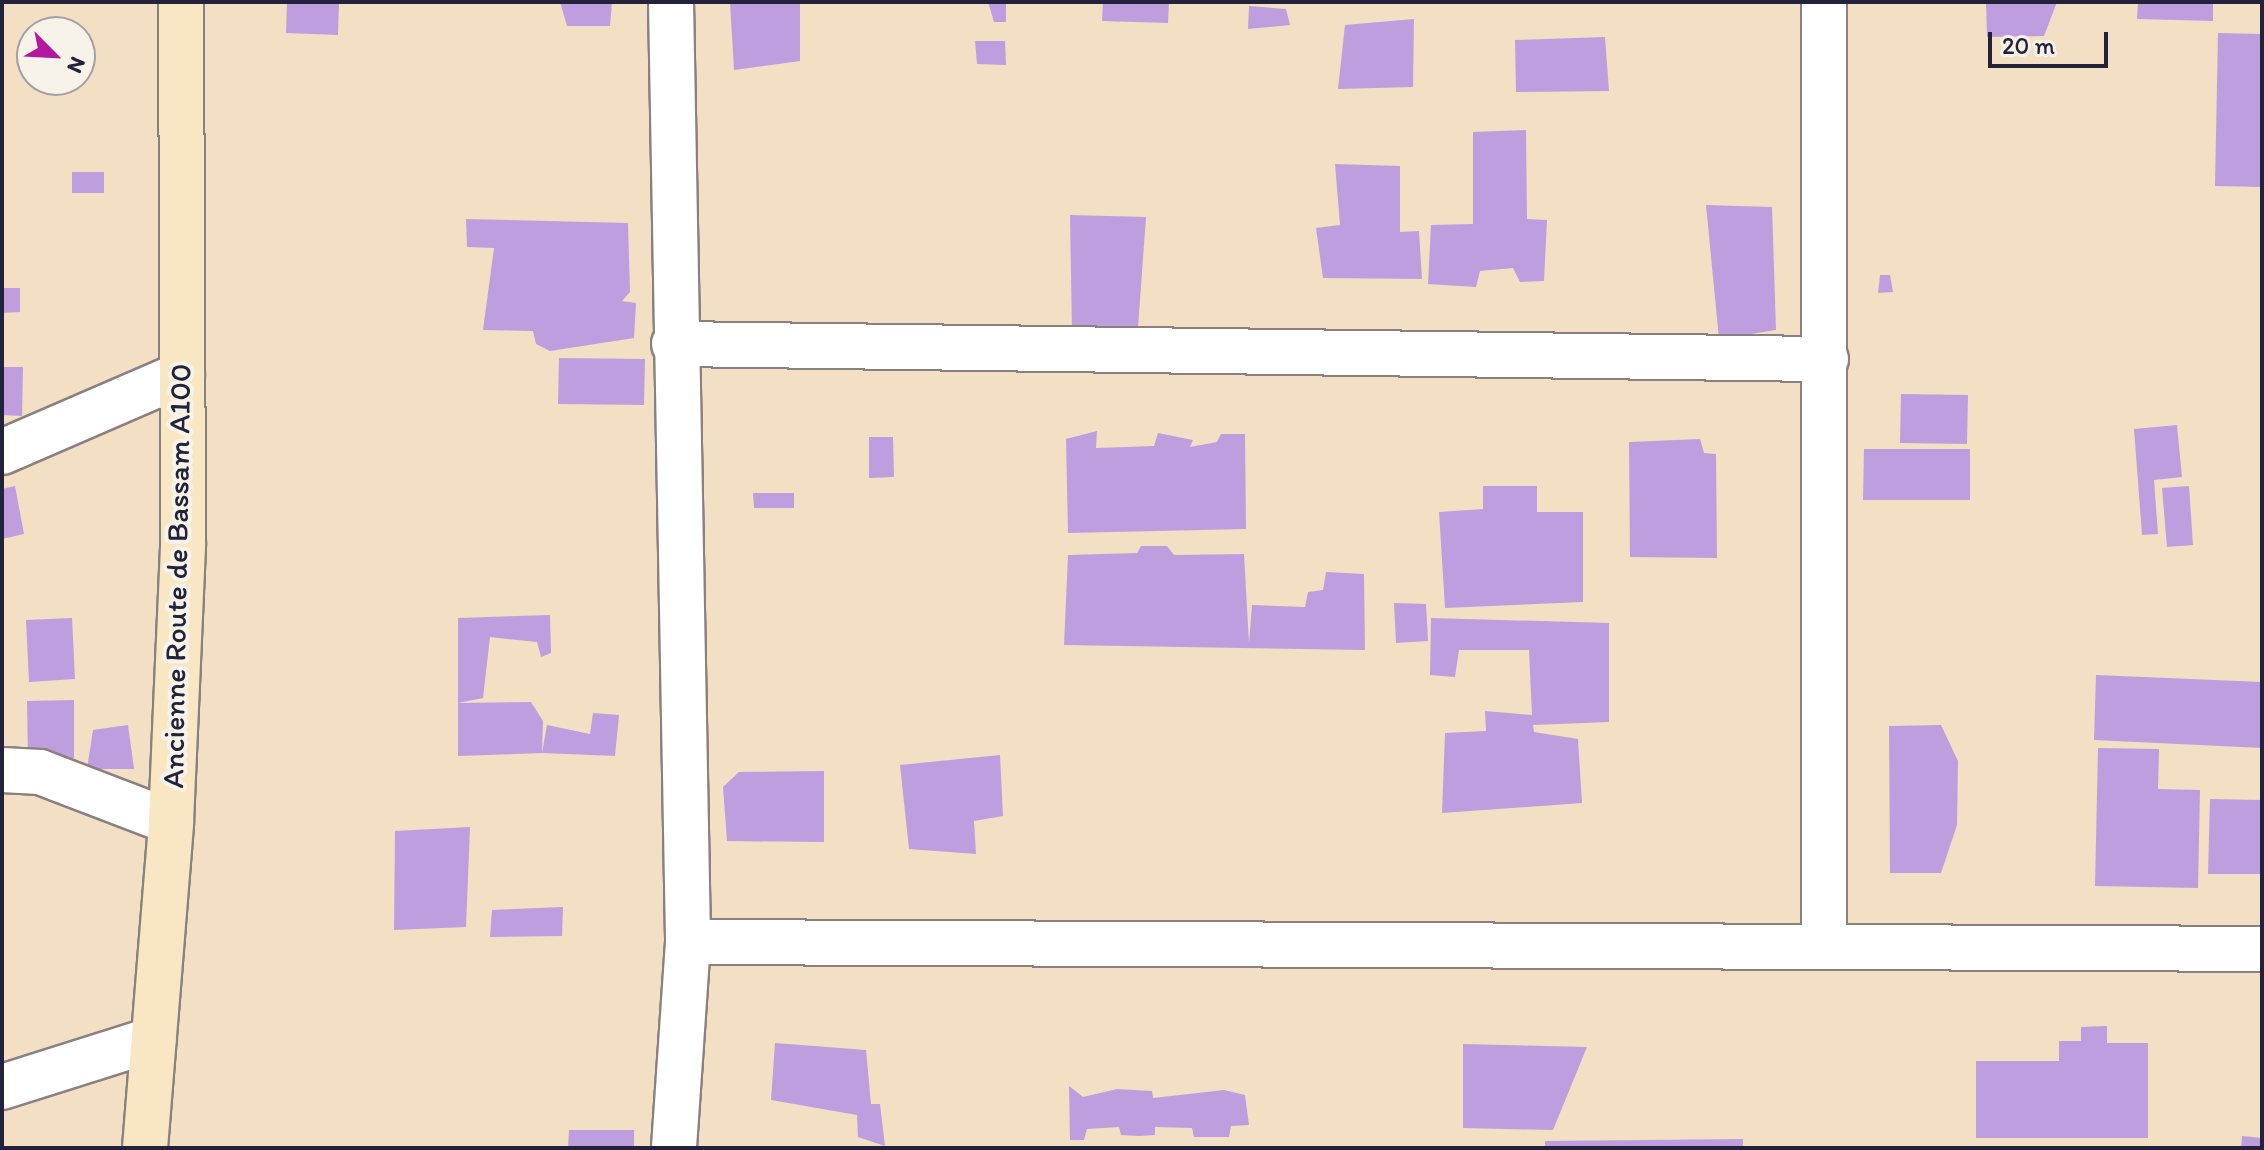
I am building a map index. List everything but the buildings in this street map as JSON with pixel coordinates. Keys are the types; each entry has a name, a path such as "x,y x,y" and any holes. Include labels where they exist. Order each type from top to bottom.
{"main road":[{"name":"Ancienne Route de Bassam A100","path":"145,1148 171,822 182,374 181,2"}],"street":[{"path":"671,2 674,344 688,942 674,1148"},
{"path":"1824,2 1824,947"},
{"path":"674,344 1826,359"},
{"path":"2,452 182,374"},
{"path":"2,770 40,772 171,822"},
{"path":"688,942 2262,949"},
{"path":"2,1087 154,1039"}]}
